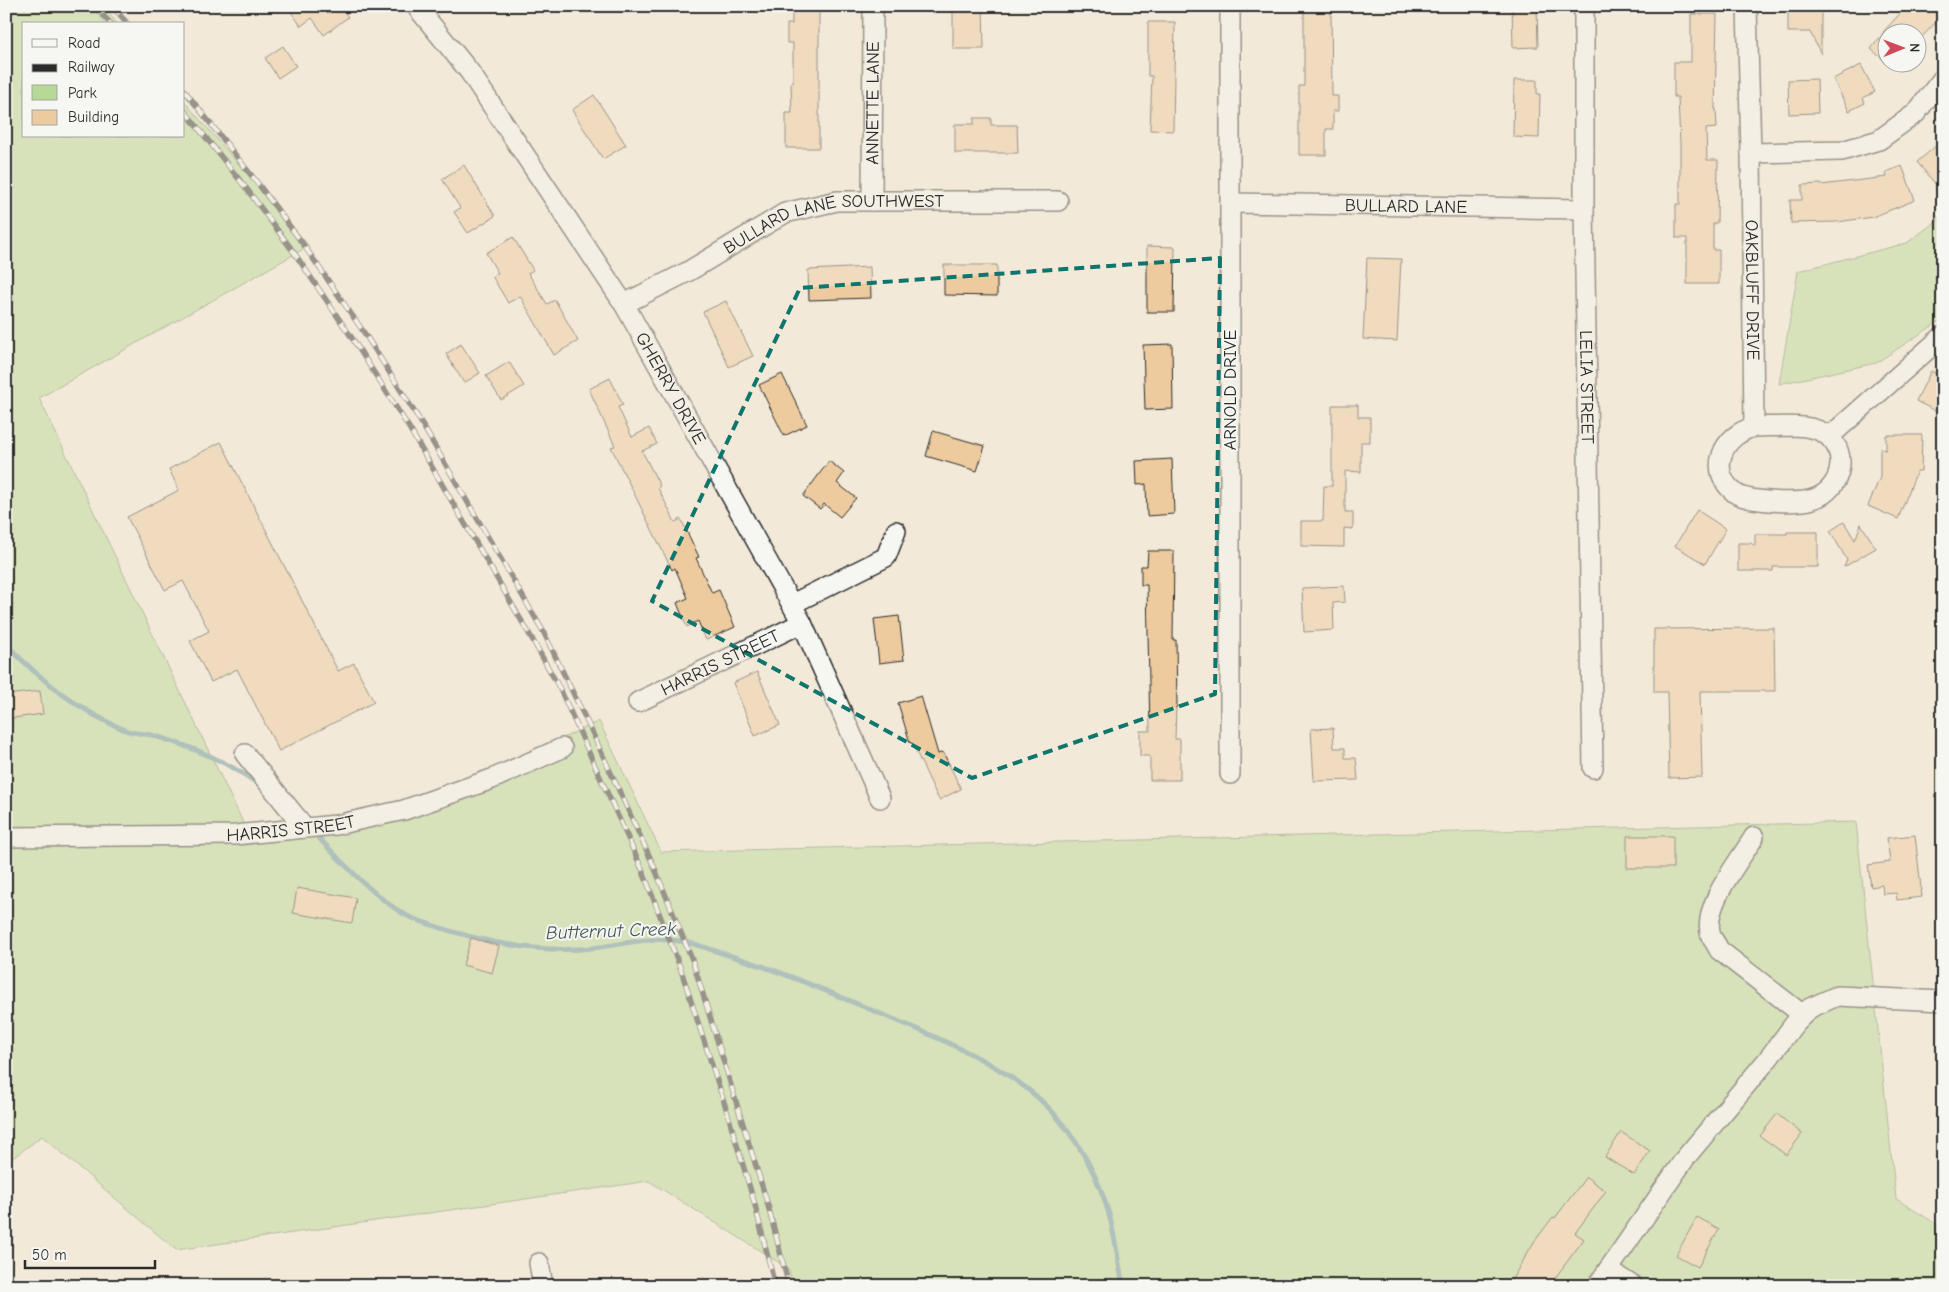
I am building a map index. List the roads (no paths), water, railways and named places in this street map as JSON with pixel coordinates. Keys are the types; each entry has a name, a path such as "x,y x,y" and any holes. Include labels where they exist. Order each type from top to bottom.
{"street":[{"name":"GHERRY DRIVE","path":"416,6 468,71 624,304 802,623 880,798"},
{"name":"ANNETTE LANE","path":"872,201 873,6"},
{"name":"ARNOLD DRIVE","path":"1230,6 1230,774"},
{"name":"LELIA STREET","path":"1584,6 1584,209 1593,768"},
{"name":"OAKBLUFF DRIVE","path":"1747,6 1751,153 1754,427"},
{"path":"1751,153 1842,151 1879,140 1916,113 1943,78"},
{"name":"BULLARD LANE SOUTHWEST","path":"624,304 688,271 785,213 837,201 1058,201"},
{"name":"BULLARD LANE","path":"1230,203 1584,209"},
{"path":"1829,437 1943,336"},
{"path":"1754,427 1812,428 1829,437 1836,446 1840,457 1840,469 1837,480 1830,490 1821,497 1810,500 1751,500 1734,492 1726,483 1721,461 1724,450 1730,440 1739,432 1754,427"},
{"path":"792,604 886,558 896,531"},
{"name":"HARRIS STREET","path":"638,702 802,623"},
{"name":"HARRIS STREET","path":"6,837 235,835 336,825 404,810 492,779 562,748"},
{"path":"245,754 305,828"},
{"path":"1754,837 1713,902 1710,916 1711,935 1719,950 1803,1015"},
{"path":"1633,1286 1603,1278 1686,1157 1810,1008 1837,996 1943,1001"},
{"path":"539,1263 543,1286"}],"waterway":[{"name":"Butternut Creek","path":"6,644 32,670 92,714 125,730 155,736 197,750 249,777 261,786"},
{"name":"Butternut Creek","path":"314,833 381,898 404,914 421,922 505,944 543,949 595,948 658,939 691,943 760,965 811,985 942,1040 996,1068 1042,1102 1061,1122 1083,1153 1095,1176 1108,1211 1123,1286"}],"railway":[{"path":"94,6 109,22"},
{"path":"112,6 126,22"},
{"path":"185,91 303,244 363,331 419,419 543,631 653,864 693,962 767,1202 789,1286"},
{"path":"185,111 293,251 352,338 408,426 560,689 642,869 680,967 755,1205 775,1286"}]}
